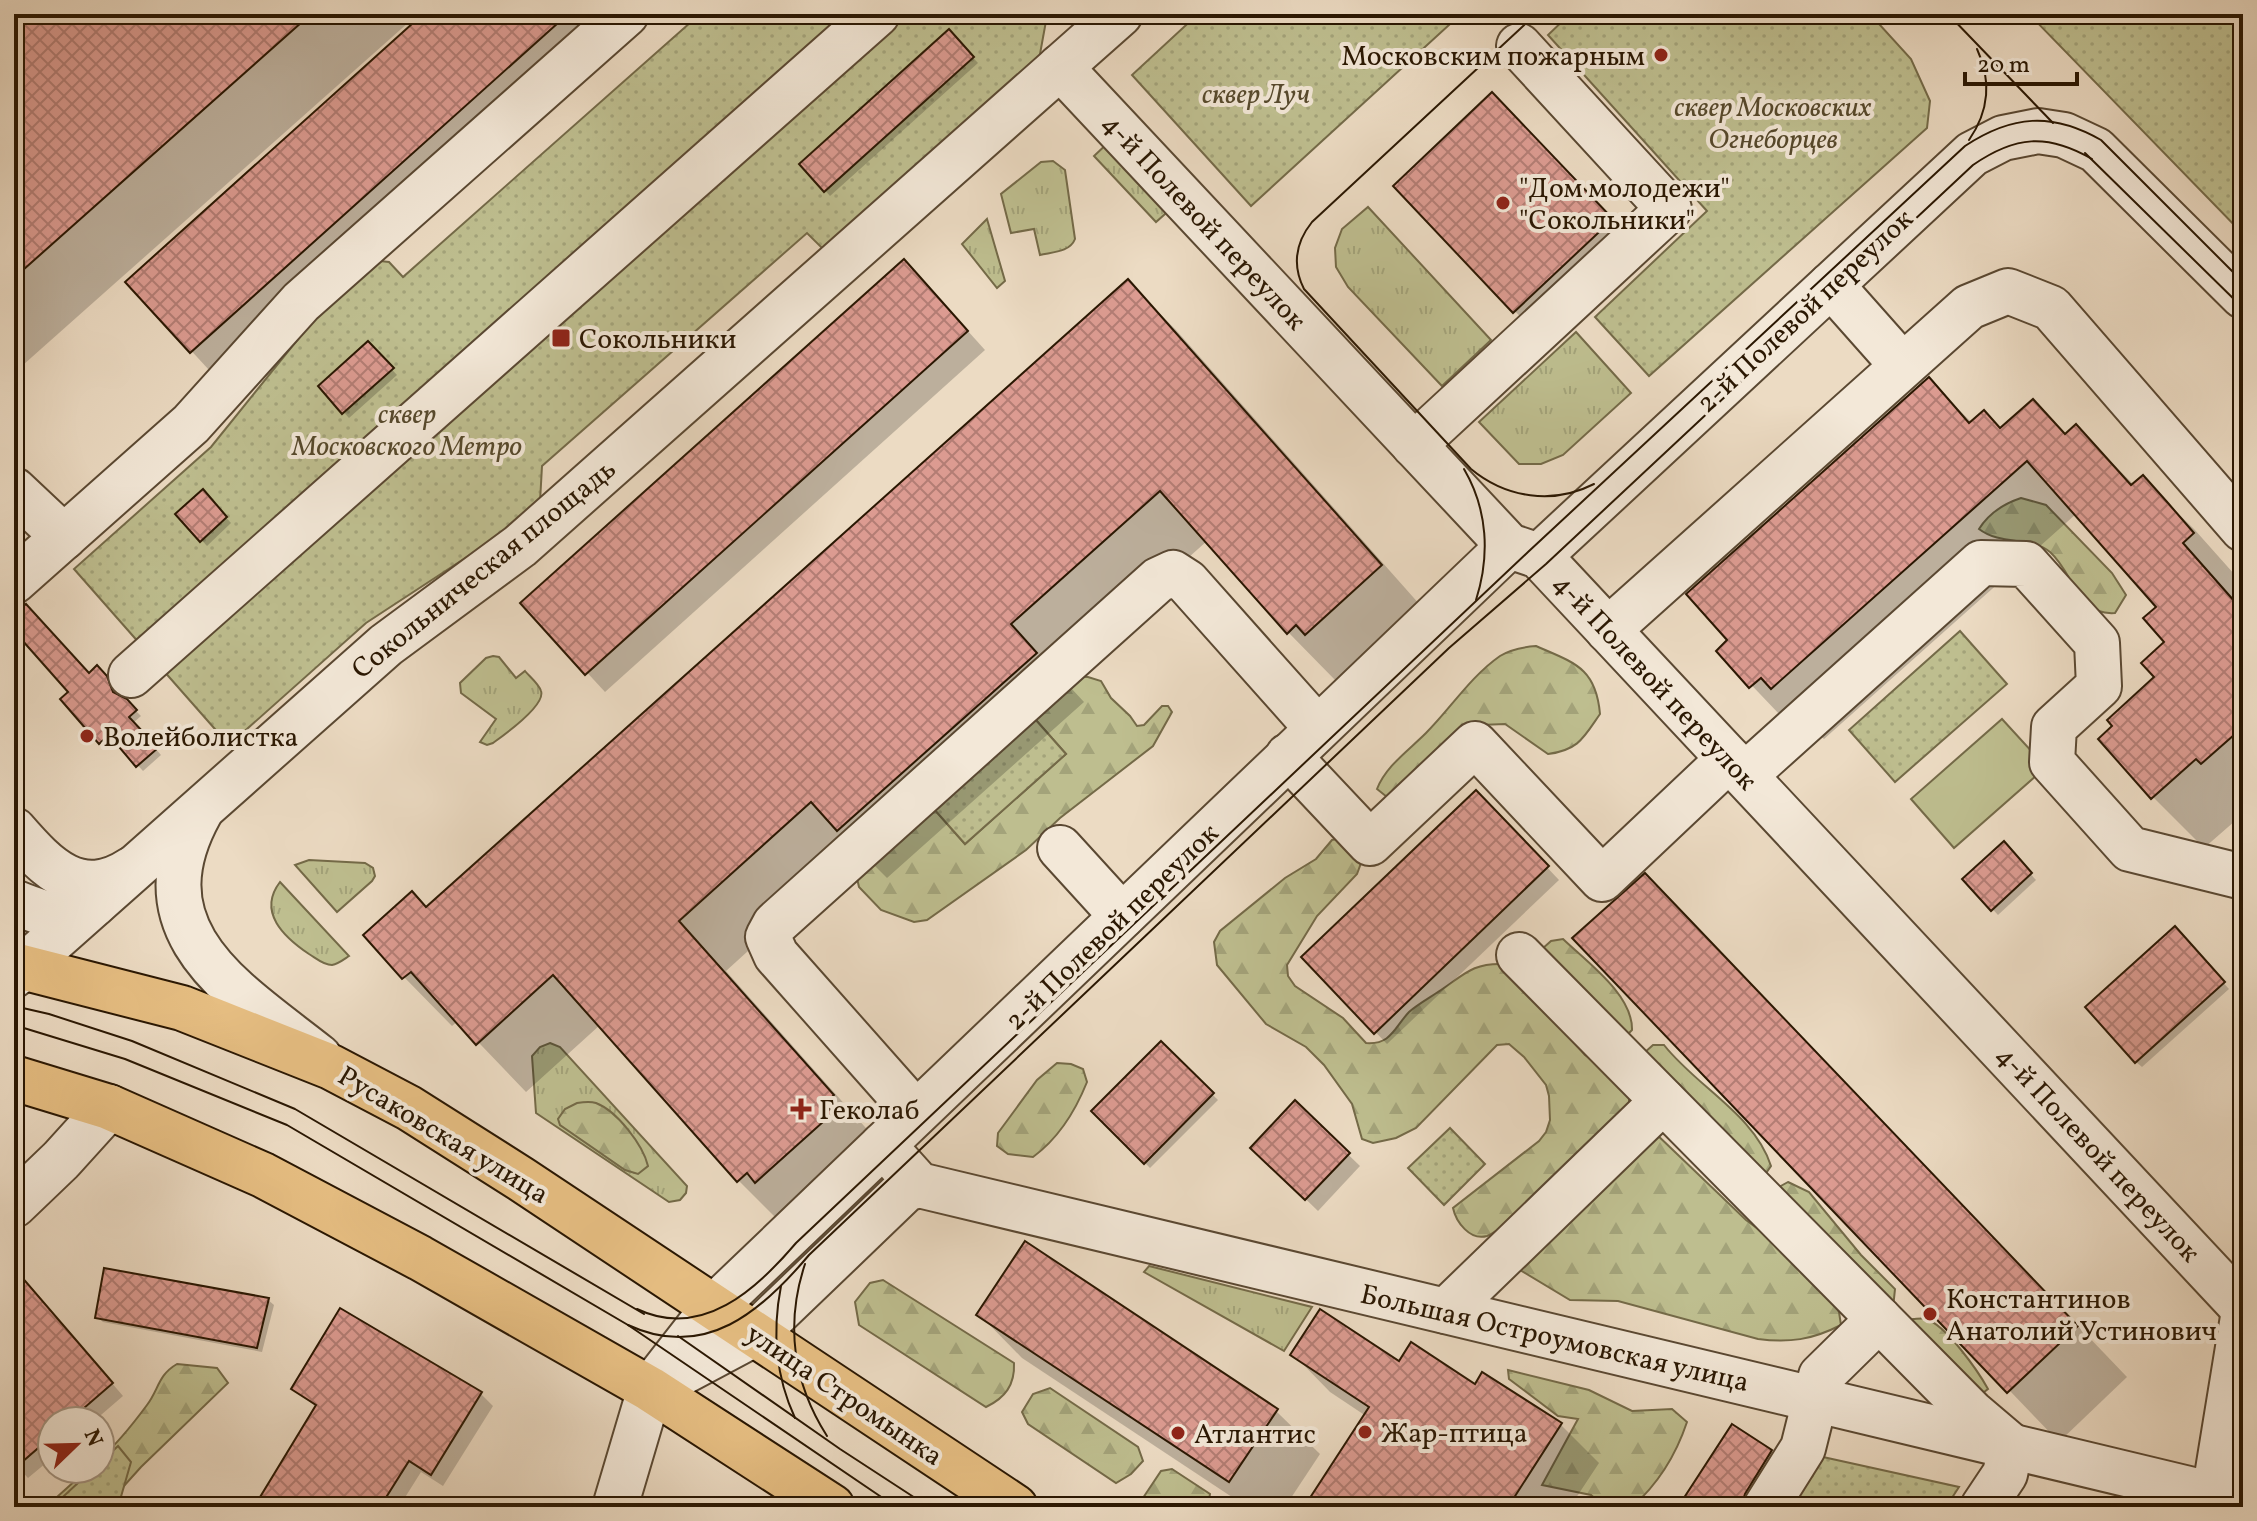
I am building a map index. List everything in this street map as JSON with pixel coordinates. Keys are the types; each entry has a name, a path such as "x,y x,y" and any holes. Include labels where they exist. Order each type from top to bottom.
{"main road":[{"name":"Русаковская улица","path":"17,969 182,1008 331,1067 409,1108 470,1145 714,1307"},
{"path":"14,1078 109,1107 263,1175 420,1258 650,1389 832,1507"},
{"name":"улица Стромынка","path":"714,1307 1015,1507"}],"street":[{"path":"14,581 191,424 301,302 626,14"},
{"path":"131,675 877,14"},
{"name":"Сокольническая площадь","path":"17,969 386,645 520,546 1120,14"},
{"path":"1414,445 1669,209 1519,46"},
{"name":"4-й Полевой переулок","path":"1060,67 1414,445 1608,630 2243,1308"},
{"name":"2-й Полевой переулок","path":"650,1389 714,1307 1303,742 1831,285 1972,154 2021,132 2038,131 2064,135 2096,150 2243,296"},
{"path":"1831,285 1902,365"},
{"path":"1608,630 1969,307 2008,291 2051,308 2243,529"},
{"path":"14,490 64,537"},
{"path":"916,1113 776,955 768,937 775,924 1158,580 1173,573 1187,582 1303,742 1370,843 1475,744 1602,879 1981,563 2026,564 2097,643 2099,686 2054,727 2052,762 2130,849 2243,877"},
{"path":"204,807 188,835 180,866 182,913 193,943 224,981 331,1067"},
{"path":"14,830 50,869 73,880 99,882 124,875 134,868"},
{"path":"1060,848 1122,916"},
{"path":"14,902 43,914 61,916 94,904"},
{"path":"1519,955 1971,1412 2011,1446 2005,1474 1983,1507"},
{"path":"1446,1311 1663,1101"},
{"path":"14,1205 61,1160 109,1107"},
{"path":"615,1507 650,1389 756,1333 906,1189 919,1185 883,1145"},
{"name":"Большая Остроумовская улица","path":"919,1185 2011,1446 2223,1501"},
{"path":"2223,1501 2243,1317"},
{"path":"1766,1507 1803,1448 1821,1376 1879,1319"}],"green space":[{"name":"сквер Московского Метро","path":"700,14 1054,14 1046,21 1038,65 823,249 807,233 542,466 540,502 505,532 366,623 229,745 74,569 211,447 315,318 380,261 389,262 403,277"},
{"name":"сквер Луч","path":"1198,14 1461,14 1251,206 1132,75"},
{"name":"сквер Московских Огнеборцев","path":"1570,14 1870,14 1911,59 1930,101 1927,128 1649,376 1595,317 1707,211 1548,35"},
{"path":"2029,14 2243,14 2243,234"},
{"path":"1111,140 1173,207 1156,222 1094,156"},
{"path":"1053,161 1065,170 1075,239 1065,249 1040,255 1034,229 1011,233 1001,194 1041,162"},
{"path":"1368,207 1491,340 1442,386 1348,287 1336,267 1335,248 1342,229"},
{"path":"987,219 1005,281 997,288 962,244"},
{"path":"1576,332 1631,393 1563,455 1541,464 1519,464 1479,422"},
{"path":"2021,498 2046,505 2112,573 2126,595 2115,613 2102,612 2084,601 2058,561 2042,547 1997,538 1979,529 1997,510"},
{"path":"1960,631 2007,684 1895,782 1849,730"},
{"path":"1536,646 1581,669 1594,686 1600,714 1580,741 1567,749 1548,754 1505,724 1480,725 1387,797 1377,789 1392,766 1489,664 1508,652"},
{"path":"499,657 516,678 525,671 540,688 541,697 523,719 487,745 480,742 496,719 461,693 460,683 486,658"},
{"path":"1068,676 1101,681 1111,698 1137,726 1144,725 1162,706 1168,706 1172,712 1153,746 1060,818 1026,850 927,920 914,922 881,910 859,887 858,867 979,748 1019,720 1056,681","holes":["1035,719 1066,754 965,844 934,809"]},
{"path":"1035,719 1066,754 965,844 934,809"},
{"path":"2002,719 2046,767 1954,848 1911,799"},
{"path":"1344,837 1360,851 1361,863 1357,874 1317,916 1287,965 1288,976 1295,986 1343,1018 1366,1043 1374,1043 1387,1038 1409,1012 1463,975 1483,966 1503,964 1539,991 1585,1055 1614,1074 1629,1091 1629,1103 1617,1123 1505,1225 1487,1236 1475,1236 1465,1229 1453,1208 1539,1141 1546,1132 1550,1120 1546,1085 1524,1057 1509,1044 1497,1045 1416,1128 1396,1138 1373,1143 1362,1139 1352,1104 1324,1065 1306,1047 1266,1024 1217,965 1214,942 1220,931 1285,878 1316,859 1332,840"},
{"path":"309,860 365,863 373,868 375,876 337,912 295,865"},
{"path":"280,882 349,956 332,965 326,964 283,932 276,923 271,904"},
{"path":"1563,939 1607,980 1625,1004 1632,1030 1624,1038 1542,949 1551,941"},
{"path":"550,1043 560,1047 687,1186 680,1200 669,1202 536,1113 532,1056 540,1047"},
{"path":"1653,1045 1664,1045 1752,1131 1771,1166 1764,1176 1644,1053"},
{"path":"1057,1063 1083,1069 1087,1082 1077,1104 1058,1133 1033,1157 1008,1154 997,1146 998,1133 1037,1080"},
{"path":"577,1103 596,1103 612,1113 635,1139 648,1166 638,1174 625,1170 560,1125 558,1119 565,1109"},
{"path":"1450,1128 1485,1164 1444,1205 1408,1168"},
{"path":"1652,1130 1746,1220 1784,1248 1829,1289 1841,1325 1800,1339 1758,1339 1618,1301 1570,1300 1520,1270 1522,1259"},
{"path":"1788,1182 1809,1192 1861,1255 1895,1289 1893,1308 1779,1187"},
{"path":"1149,1266 1312,1307 1284,1351 1144,1272"},
{"path":"883,1280 1014,1363 1011,1384 1003,1395 986,1407 859,1325 855,1302 870,1283"},
{"path":"1913,1319 1926,1319 1943,1330 1988,1389 1979,1396 1908,1329"},
{"path":"177,1364 217,1368 228,1383 141,1467 105,1507 46,1507 70,1485 116,1485 116,1443"},
{"path":"1508,1370 1589,1390 1632,1411 1672,1409 1687,1422 1665,1468 1650,1489 1632,1507 1604,1507 1591,1495 1542,1485 1578,1419 1558,1416 1509,1379"},
{"path":"1050,1388 1138,1447 1143,1461 1131,1474 1116,1483 1028,1424 1022,1412 1033,1394"},
{"path":"118,1446 131,1462 118,1507 52,1507 76,1485 116,1485"},
{"path":"1823,1457 1959,1487 1946,1507 1791,1507"},
{"path":"1172,1469 1210,1494 1208,1507 1145,1507 1141,1501 1161,1471"}],"building":[{"path":"28,14 311,14 14,278 14,26"},
{"path":"423,14 568,14 190,353 125,282"},
{"path":"949,29 974,57 824,192 799,164"},
{"name":"\"Дом молодежи\" \"Сокольники\"","path":"1492,92 1613,219 1513,313 1393,186"},
{"path":"904,259 968,331 585,675 520,603"},
{"path":"1128,279 1382,565 1305,635 1296,625 1287,634 1160,491 1011,624 1037,653 837,831 811,802 679,921 834,1095 825,1104 833,1113 755,1183 747,1173 737,1182 553,975 476,1045 411,972 402,979 363,935 412,891 426,907"},
{"path":"368,341 394,368 342,414 318,386"},
{"path":"1929,377 1969,423 1984,410 2000,428 2033,399 2065,434 2076,424 2131,485 2143,475 2194,533 2183,543 2243,611 2243,727 2201,764 2196,759 2151,799 2098,739 2112,726 2107,720 2154,677 2141,663 2164,642 2143,618 2156,607 2027,461 1771,689 1761,678 1749,688 1716,651 1727,640 1686,594"},
{"path":"203,489 227,517 200,542 175,514"},
{"path":"26,604 89,673 97,665 107,676 113,692 127,699 137,710 129,717 158,748 136,767 109,735 99,744 60,699 68,692 14,631 14,614"},
{"path":"1476,790 1549,866 1374,1034 1301,957"},
{"path":"2004,841 2032,873 1991,911 1962,879"},
{"path":"1645,873 2078,1326 2007,1393 1572,938"},
{"path":"2175,926 2225,982 2135,1063 2085,1007"},
{"path":"1161,1041 1214,1093 1144,1164 1091,1111"},
{"path":"1295,1100 1350,1153 1305,1200 1250,1148"},
{"path":"1025,1241 1278,1409 1229,1482 976,1315"},
{"path":"14,1268 113,1383 88,1405 36,1405 36,1450 14,1469"},
{"path":"104,1268 269,1298 257,1348 95,1318"},
{"path":"340,1308 482,1392 431,1475 409,1461 380,1507 254,1507 316,1405 291,1389"},
{"path":"1320,1309 1399,1361 1411,1342 1475,1384 1482,1372 1562,1423 1508,1507 1304,1507 1369,1407 1290,1355"},
{"path":"1732,1424 1772,1450 1745,1494 1741,1507 1678,1507"}],"tram line":[{"path":"1536,14 1312,222 1299,246 1297,263 1304,289 1471,469 1499,487 1530,495 1562,495 1594,484"},
{"path":"1948,14 2053,123"},
{"path":"1969,140 1981,118 1986,96 1985,73 1977,49"},
{"path":"637,1309 661,1317 684,1318 706,1314 726,1305 764,1277 796,1243 1528,552 1965,146 1999,128 2016,123 2049,121 2083,131 2101,140 2243,282"},
{"path":"628,1325 656,1335 682,1337 707,1333 730,1324 772,1295 809,1255 1449,648 1546,564 1973,165 2003,148 2031,141 2060,145 2092,159"},
{"path":"2085,153 2243,308"},
{"path":"1464,469 1478,501 1484,533 1483,567 1476,600"},
{"path":"14,1006 132,1041 295,1109 644,1314"},
{"path":"14,1025 125,1059 287,1125 628,1325 896,1507"},
{"path":"805,1264 795,1309 796,1353 806,1395 827,1436"},
{"path":"781,1286 777,1353 783,1386 795,1418"},
{"path":"678,1336 929,1507"}],"place":[{"name":"Московским пожарным","path":"1661,55"},
{"name":"\"Дом молодежи\" \"Сокольники\"","path":"1503,203"},
{"name":"Сокольники","path":"561,338"},
{"name":"Волейболистка","path":"87,736"},
{"name":"Геколаб","path":"801,1109"},
{"name":"Константинов Анатолий Устинович","path":"1930,1314"},
{"name":"Жар-птица","path":"1365,1432"},
{"name":"Атлантис","path":"1178,1433"}]}
